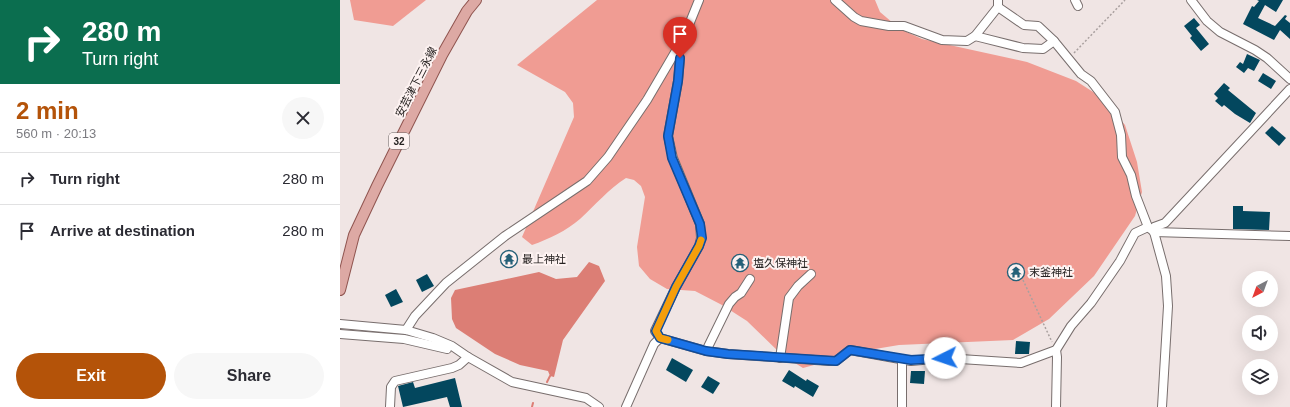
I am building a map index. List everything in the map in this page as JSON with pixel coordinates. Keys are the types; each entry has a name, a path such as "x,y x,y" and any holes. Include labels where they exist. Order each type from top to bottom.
{"main road":[{"name":"安芸津下三永線","path":"340,290 354,235 442,55 467,10 476,0"}],"street":[{"path":"406,330 415,316 446,283 505,236 587,181 608,157 634,119 684,37 699,0"},
{"path":"835,0 854,17 861,21 889,26 904,26 942,40 967,41 975,36 998,4 1024,25 1038,26 1054,41 1082,74 1091,81 1115,112 1121,135 1122,157 1131,175 1136,196 1151,229 1166,276 1168,306 1162,407"},
{"path":"1191,0 1207,20 1220,32 1267,58 1290,78"},
{"path":"975,36 1023,48 1043,49 1054,41"},
{"path":"676,50 680,58 678,81 668,136 672,158 700,224 702,238 676,287 656,331 660,338 706,351 780,358 836,361 850,350 864,351 911,360 952,358 1020,363 1028,362 1056,350 1071,326 1091,303 1120,261 1136,233 1165,223 1290,89"},
{"path":"1151,229 1290,236"},
{"path":"780,358 789,298 798,286 811,274"},
{"path":"706,351 729,304 741,293 750,279"},
{"path":"340,324 406,330 433,338 452,346 468,357 512,382 586,398 599,407"},
{"path":"340,334 404,339 442,346 468,357"},
{"path":"626,407 654,344 660,338"},
{"path":"1056,350 1056,407"},
{"path":"390,407 391,387 395,381 452,368 459,365 468,357"},
{"path":"902,359 902,407"}],"path":[{"path":"1069,59 1125,0"},
{"path":"1023,280 1056,350"}],"shaded area":[{"path":"350,0 426,0 393,26 354,20"},
{"path":"597,0 875,0 880,12 900,29 922,39 1027,62 1076,81 1101,97 1125,125 1137,162 1142,192 1135,216 1094,276 1049,319 1013,340 899,345 869,350 803,368 782,355 747,321 722,305 695,291 667,289 650,279 639,266 637,247 645,197 641,186 634,180 626,178 620,182 580,219 557,234 532,245 522,237 574,117 573,103 565,92 517,65"},
{"path":"589,262 599,266 605,281 563,340 554,377 550,376 548,371 520,365 495,354 456,328 452,319 451,298 455,290 539,272 556,279 577,277"}],"building":[{"path":"1257,0 1283,0 1276,12 1265,5 1258,18 1275,26 1285,15 1287,16 1285,19 1290,23 1290,39 1280,30 1274,40 1243,24 1252,6 1254,7 1259,1"},
{"path":"1194,18 1200,25 1196,28 1209,44 1201,51 1190,38 1192,36 1184,26"},
{"path":"1247,54 1260,60 1254,71 1248,68 1244,73 1236,67 1240,62 1243,64"},
{"path":"1263,73 1276,81 1271,89 1258,81"},
{"path":"1224,83 1230,88 1228,90 1256,113 1250,123 1224,105 1222,107 1215,101 1218,98 1214,94"},
{"path":"1272,126 1286,138 1279,146 1265,133"},
{"path":"1233,206 1243,206 1243,211 1270,212 1269,230 1233,229"},
{"path":"427,274 434,286 422,292 416,280"},
{"path":"396,289 403,302 391,307 385,295"},
{"path":"1016,341 1030,342 1029,354 1015,354"},
{"path":"672,358 693,370 686,382 666,370"},
{"path":"789,370 806,381 807,379 819,386 813,397 795,386 794,388 782,381"},
{"path":"911,371 925,371 924,384 910,383"},
{"path":"708,376 720,383 713,394 701,387"},
{"path":"455,378 462,407 450,407 447,397 403,407 398,386 413,382 415,388"}],"waterway":[{"path":"547,382 550,376"},
{"path":"532,407 533,403"}],"slow traffic":[{"path":"668,340 660,338 656,331 676,287 692,261 701,240"}],"place":[{"name":"最上神社","path":"509,259"},
{"name":"塩久保神社","path":"740,263"},
{"name":"末釜神社","path":"1016,272"}],"route":[{"path":"680,58 678,81 670,116 668,136 672,158 700,224 702,238 692,261 676,287 656,331 660,338 706,351 767,357 836,361 850,350 864,351 911,360 945,358"}]}
